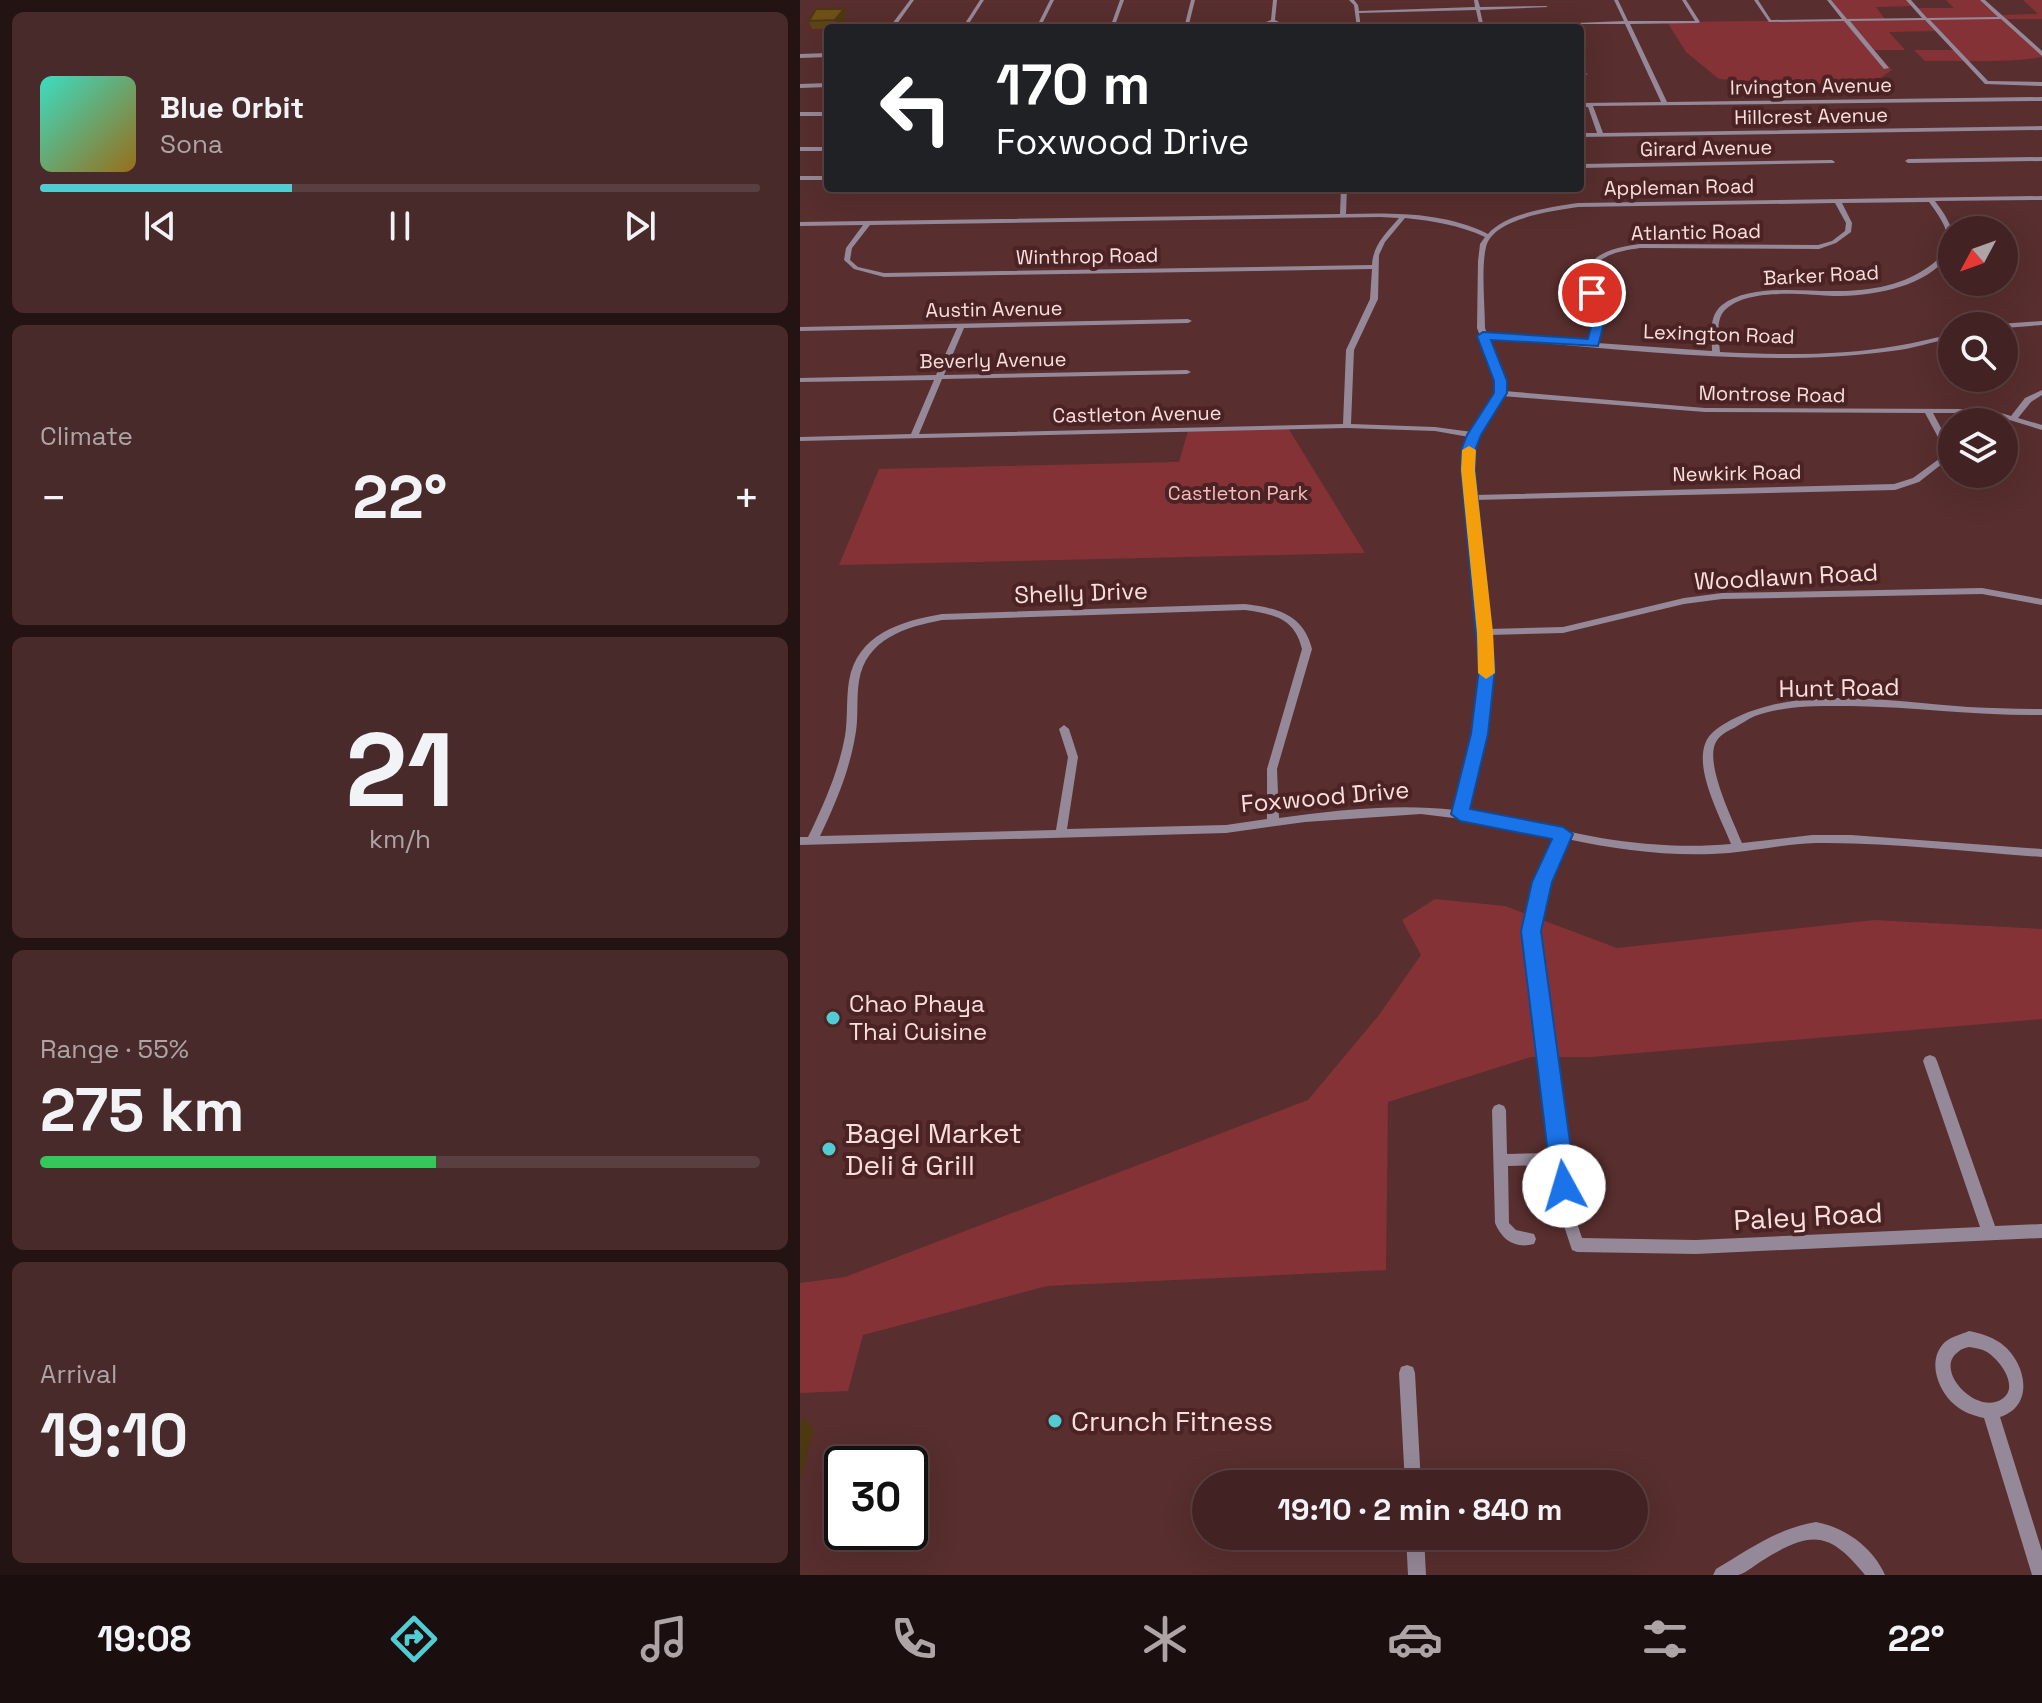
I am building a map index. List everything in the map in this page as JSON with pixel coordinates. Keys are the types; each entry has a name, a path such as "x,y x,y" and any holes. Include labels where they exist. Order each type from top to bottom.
{"street":[{"path":"894,24 912,0"},
{"path":"967,24 982,0"},
{"path":"1040,24 1052,0"},
{"path":"1113,24 1122,0"},
{"path":"1187,24 1193,0"},
{"path":"1273,21 1275,0"},
{"path":"1351,0 1358,24"},
{"path":"1475,0 1481,24"},
{"path":"1616,0 1665,104"},
{"path":"1578,23 1698,22 1684,0"},
{"path":"1756,0 1769,21 2002,18"},
{"path":"1829,0 1849,20 1886,68"},
{"path":"1908,0 1987,83 2042,84"},
{"path":"1982,0 2042,54"},
{"path":"1357,12 1546,7"},
{"path":"800,56 824,55"},
{"path":"800,86 824,85"},
{"name":"Irvington Avenue","path":"1584,105 2042,99"},
{"path":"1590,105 1601,135"},
{"path":"800,114 824,114"},
{"name":"Hillcrest Avenue","path":"1584,135 2042,128"},
{"path":"800,149 824,149"},
{"path":"1908,161 2042,159"},
{"name":"Girard Avenue","path":"1584,166 1832,162"},
{"path":"800,178 824,178"},
{"path":"1343,215 1344,192"},
{"name":"Appleman Road","path":"1487,236 1508,222 1527,215 1578,205 2042,198"},
{"name":"Barker Road","path":"1716,353 1716,318 1723,308 1736,300 1764,294 1846,294 1888,288 1934,267 1950,248 1951,236 1930,199"},
{"name":"Atlantic Road","path":"1593,343 1598,313 1587,272 1597,258 1623,248 1640,246 1819,247 1834,242 1848,232 1849,223 1837,200"},
{"path":"1347,426 1350,350 1374,299 1375,267 1382,241 1404,216"},
{"path":"800,224 1404,216 1462,225 1487,236 1481,261 1483,336 1501,381 1500,393 1469,448 1470,498 1487,669 1480,734 1460,814"},
{"name":"Winthrop Road","path":"868,223 849,248 847,260 856,268 884,275 1375,267"},
{"name":"Austin Avenue","path":"800,329 1188,321"},
{"path":"2018,325 2042,323"},
{"path":"914,436 961,326"},
{"name":"Lexington Road","path":"1483,336 1716,353 1857,352 1894,349 1938,339"},
{"name":"Beverly Avenue","path":"800,380 1187,372"},
{"path":"2018,412 2028,400 2042,392"},
{"name":"Montrose Road","path":"1500,393 1720,411 1938,411"},
{"name":"Newkirk Road","path":"1470,498 1895,487 1916,480 1943,460 1943,439 1928,411"},
{"name":"Montrose Road","path":"2018,420 2042,428"},
{"name":"Castleton Avenue","path":"800,439 1347,426 1435,429 1474,435"},
{"name":"Woodlawn Road","path":"1485,632 1563,630 1684,601 1722,596 1982,591 2042,602"},
{"name":"Shelly Drive","path":"806,841 829,807 850,740 854,679 859,660 879,638 923,620 942,617 1245,607 1275,611 1291,620 1305,636 1307,649 1272,769 1273,823"},
{"name":"Hunt Road","path":"1738,847 1710,773 1708,749 1712,738 1729,724 1755,712 1816,703 2042,712"},
{"path":"1061,833 1073,757 1064,729"},
{"name":"Foxwood Drive","path":"806,841 1226,829 1397,810 1460,814 1665,849 1851,839 2042,853"},
{"path":"1500,1160 1561,1159 1531,931 1542,882 1563,834"},
{"path":"1930,1061 1990,1234"},
{"path":"1499,1110 1502,1223 1505,1232 1529,1239"},
{"name":"Paley Road","path":"1561,1159 1567,1214 1577,1245 1696,1247 2042,1231"},
{"path":"1969,1339 1983,1341 1997,1349 2015,1374 2017,1388 2013,1400 2003,1408 1990,1411 1968,1405 1950,1389 1943,1375 1942,1361 1947,1349 1956,1342 1969,1339"},
{"path":"1407,1373 1412,1470"},
{"path":"1990,1411 2041,1575"},
{"path":"1722,1575 1803,1530 1826,1530 1846,1541 1876,1575"},
{"path":"1416,1550 1417,1575"}],"green space":[{"path":"1829,0 1907,0 1912,6 1876,7 1885,19 1924,18 1915,8 1954,8 1946,0 1984,0 2001,15 2038,14 2023,0 2042,0 2042,19 2007,19 2042,52 2042,57 1998,61 1925,61 1914,50 1956,50 1938,31 1889,32 1905,50 1874,50 1892,70 1873,83 1806,85 1719,79 1686,52 1667,22 1843,20"},
{"name":"Castleton Park","path":"1288,428 1365,553 839,565 879,469 1179,462 1188,431"},
{"path":"1435,899 1505,906 1617,948 1874,920 2042,929 2042,1019 1591,1057 1531,1057 1388,1102 1386,1270 1047,1286 863,1335 848,1391 800,1393 800,1283 845,1277 1308,1100 1379,1015 1421,955 1402,920"}],"building":[{"path":"816,9 844,9 835,20 809,21"}],"slow traffic":[{"path":"1469,450 1468,470 1485,632 1486,673"}],"place":[{"name":"Chao Phaya Thai Cuisine","path":"833,1018"},
{"name":"Bagel Market Deli & Grill","path":"829,1149"},
{"name":"Crunch Fitness","path":"1055,1421"}],"route":[{"path":"1564,1186 1531,931 1542,882 1563,834 1460,814 1480,734 1487,669 1468,470 1469,448 1474,435 1500,393 1501,381 1483,336 1593,343 1598,313 1592,293"}]}
